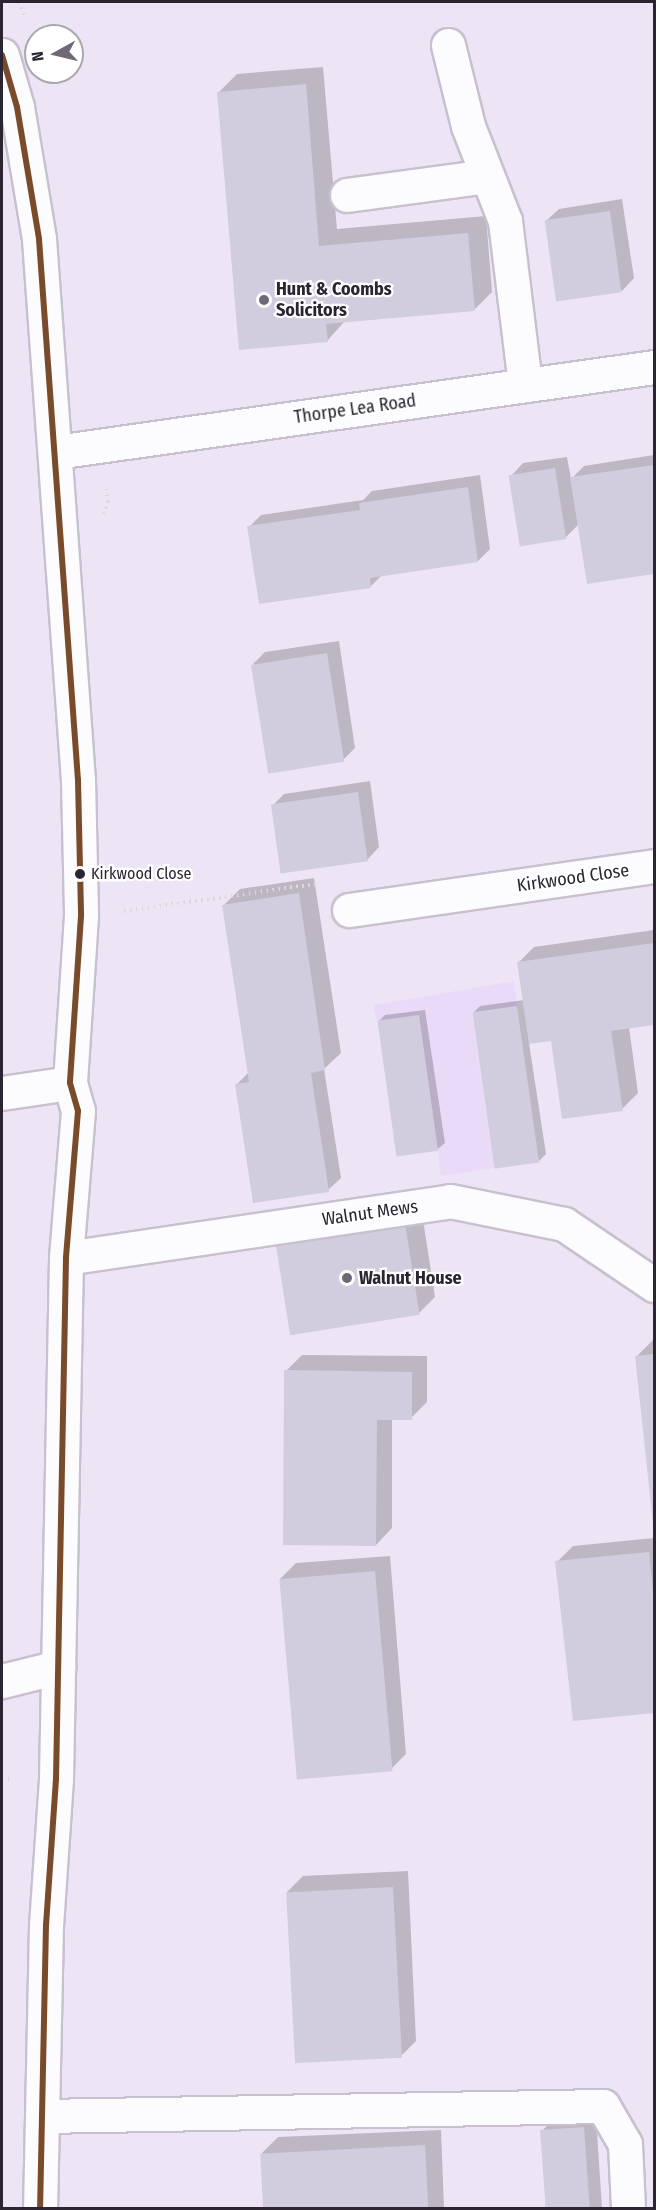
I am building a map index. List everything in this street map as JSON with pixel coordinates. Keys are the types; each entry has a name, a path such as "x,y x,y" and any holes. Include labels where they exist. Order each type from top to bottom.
{"street":[{"path":"448,45 468,126 505,221 525,385"},
{"path":"2,55 9,99 39,239 78,780 81,916 70,1083 78,1112 66,1258 58,1667 40,2208"},
{"path":"347,195 487,176"},
{"name":"Thorpe Lea Road","path":"56,452 654,367"},
{"name":"Kirkwood Close","path":"349,909 654,866"},
{"path":"2,1093 70,1083"},
{"name":"Walnut Mews","path":"66,1258 450,1201 564,1224 654,1285"},
{"path":"2,1681 58,1667"},
{"path":"42,2116 603,2106 626,2144 627,2208"}],"path":[{"path":"81,916 325,882 349,909"}],"shaded area":[{"path":"514,981 517,1006 472,1013 494,1168 441,1176 418,1015 377,1021 373,1005"}],"building":[{"path":"306,84 319,246 468,233 475,311 326,324 328,342 239,350 217,92"},
{"path":"610,211 621,292 556,301 545,220"},
{"path":"654,465 654,574 587,584 570,477"},
{"path":"555,468 566,539 520,546 509,475"},
{"path":"468,487 478,562 370,578 371,588 259,604 247,526 360,510 359,503"},
{"path":"327,653 344,762 268,774 251,665"},
{"path":"358,792 368,861 281,874 271,804"},
{"path":"299,893 325,1070 311,1073 329,1192 253,1203 235,1084 249,1082 222,905"},
{"path":"654,943 654,1025 611,1031 623,1111 562,1119 551,1041 529,1044 517,962"},
{"path":"517,1006 539,1162 494,1169 472,1012"},
{"path":"419,1015 438,1151 396,1157 377,1021"},
{"name":"Walnut House","path":"405,1223 420,1315 290,1335 276,1243"},
{"path":"654,1354 654,1524 653,1524 635,1356"},
{"path":"284,1370 412,1372 412,1420 377,1420 376,1546 283,1545"},
{"path":"649,1552 654,1602 654,1713 573,1721 555,1561"},
{"path":"375,1571 393,1771 297,1780 279,1579"},
{"path":"393,1887 402,2058 295,2063 286,1893"},
{"path":"584,2127 590,2208 546,2208 540,2130"},
{"path":"425,2145 428,2208 263,2208 260,2154"}],"transit line":[{"path":"2,55 17,107 39,239 78,780 81,916 70,1083 78,1111 66,1258 56,1779 46,1925 40,2208"}],"place":[{"name":"Hunt & Coombs Solicitors","path":"264,300"},
{"name":"Kirkwood Close","path":"80,874"},
{"name":"Walnut House","path":"347,1278"}]}
